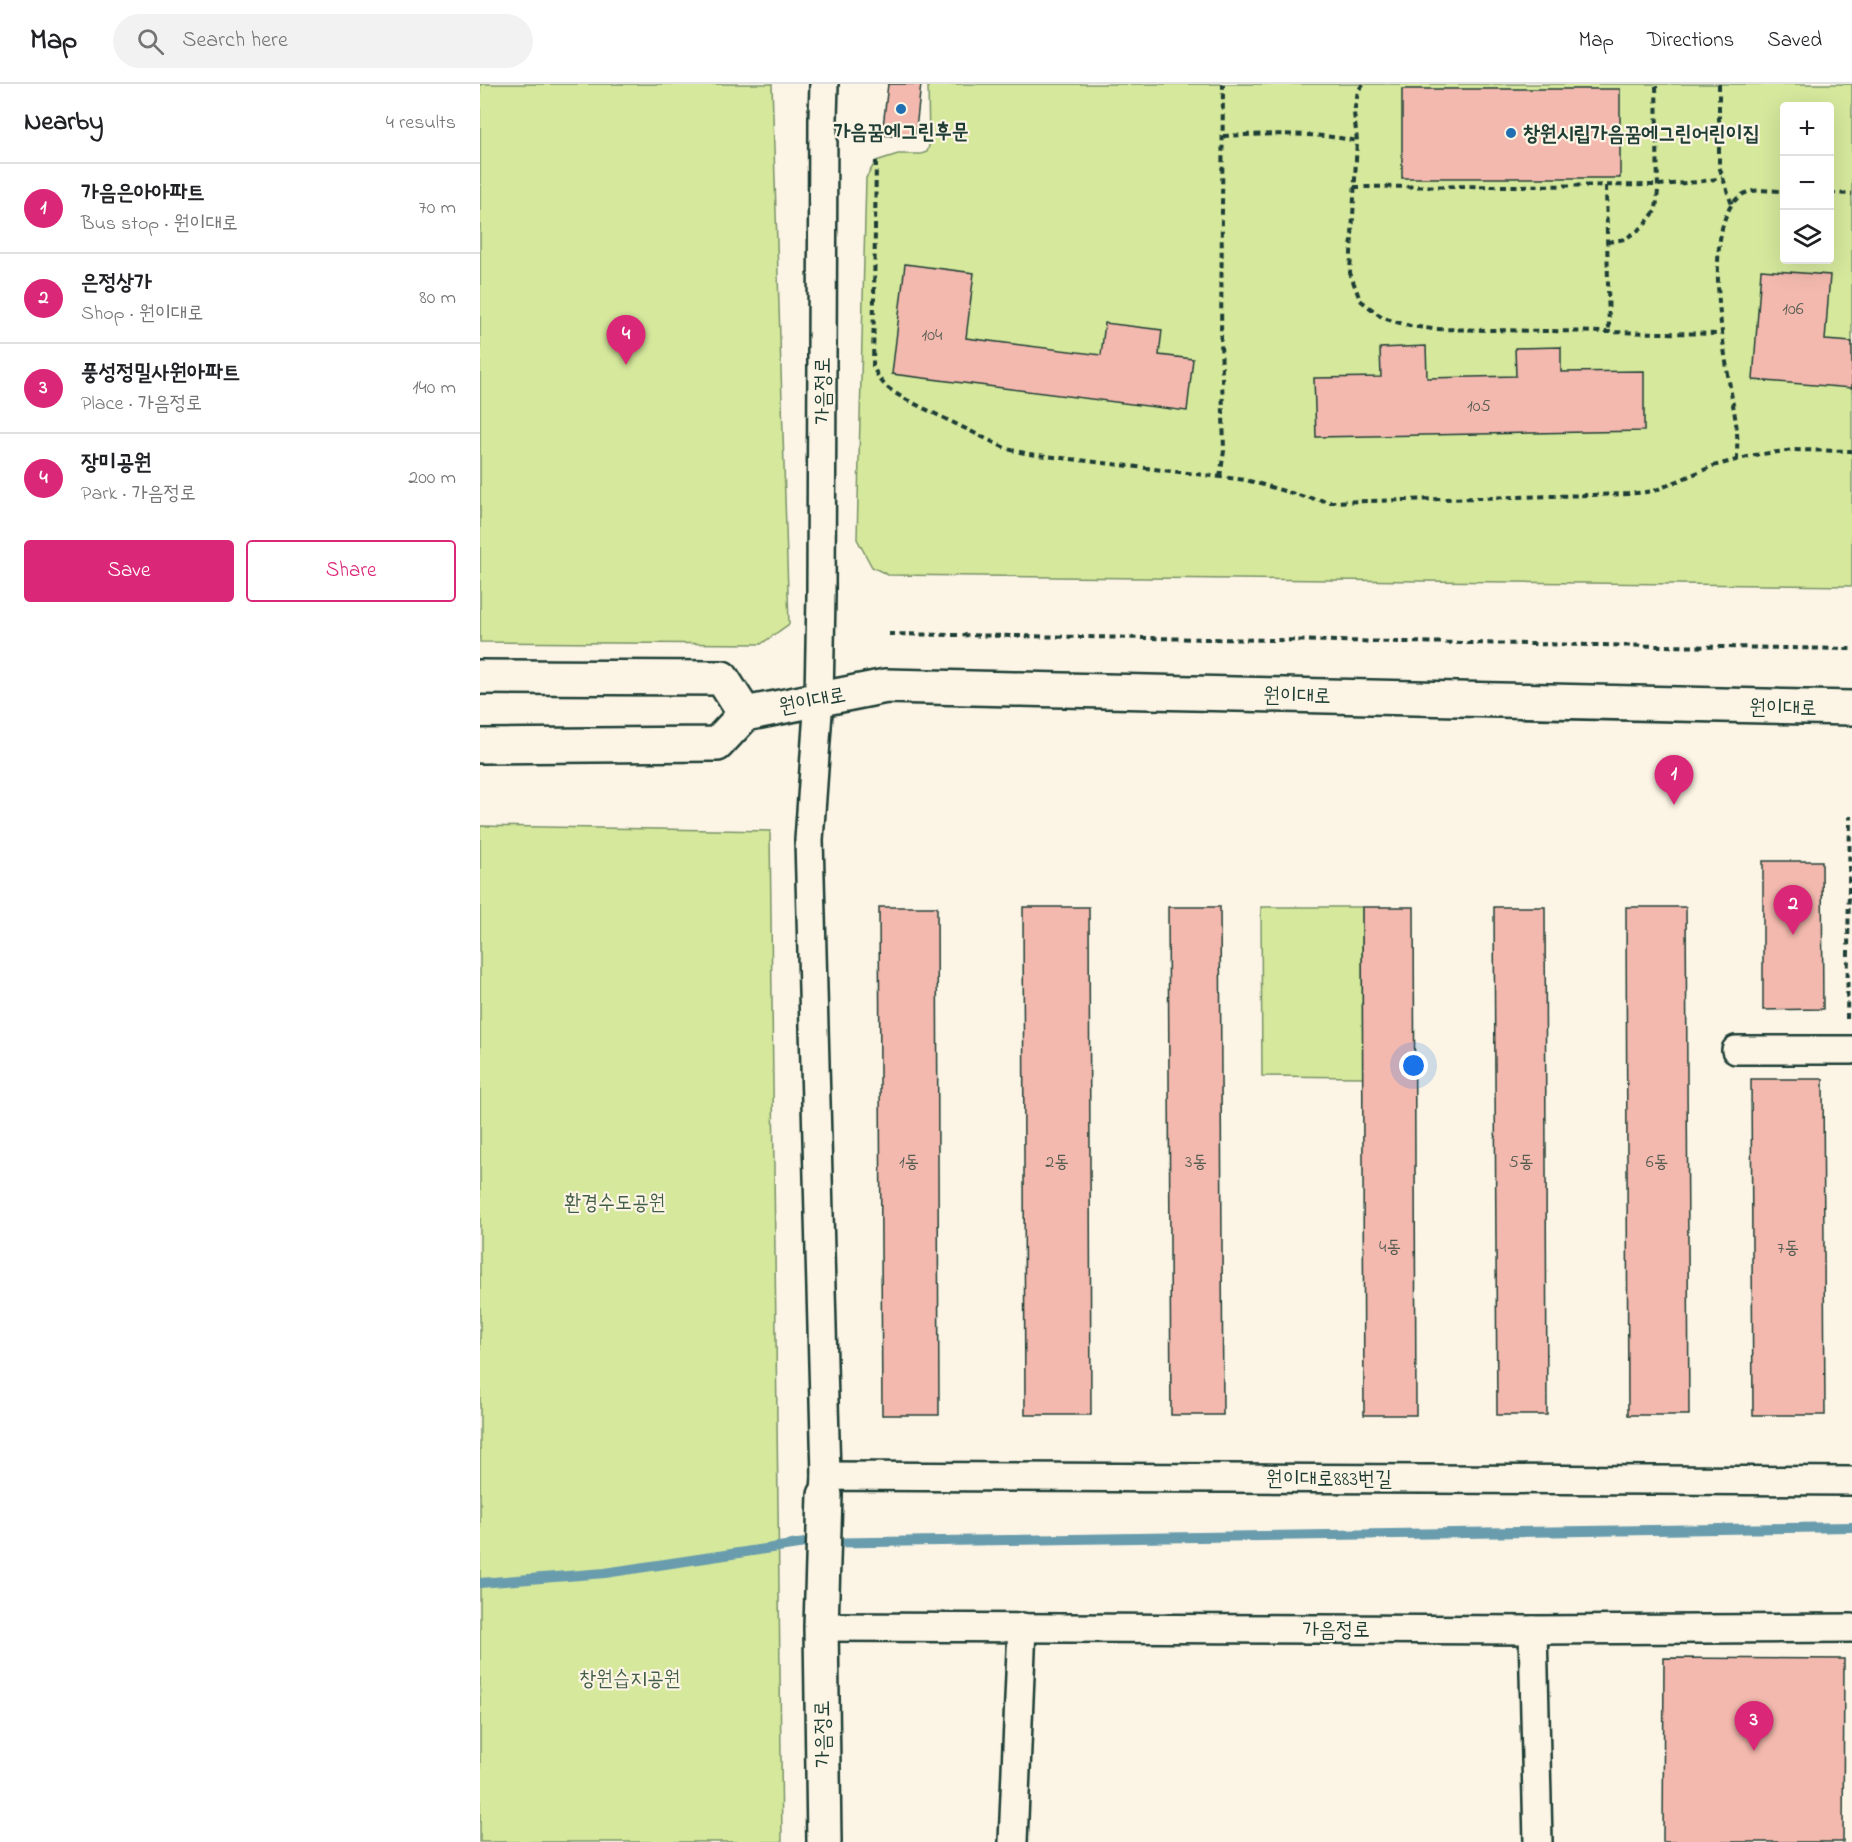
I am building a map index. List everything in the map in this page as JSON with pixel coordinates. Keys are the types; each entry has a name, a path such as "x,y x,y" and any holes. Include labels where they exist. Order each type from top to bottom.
{"main road":[{"path":"480,677 722,678 745,714 717,744 480,746"},
{"name":"원이대로","path":"745,714 886,686 1852,708"},
{"path":"821,1619 825,1485"},
{"name":"가음정로","path":"821,1619 824,1842"}],"street":[{"name":"가음정로","path":"824,84 819,698 809,840 825,1485"},
{"path":"1736,1050 1849,1050"},
{"name":"원이대로883번길","path":"825,1485 1852,1481"},
{"name":"가음정로","path":"821,1619 1022,1628 1533,1630 1852,1628"},
{"path":"1013,1842 1022,1628"},
{"path":"1533,1630 1538,1842"}],"path":[{"path":"1220,477 1224,451 1221,339 1223,84"},
{"path":"1363,84 1358,91 1354,113 1357,141 1350,273 1360,300 1383,318 1410,326 1433,329 1721,333"},
{"path":"1608,242 1625,239 1643,227 1656,210 1658,185 1656,84"},
{"path":"1719,84 1719,166 1732,205"},
{"path":"1222,136 1252,134 1338,137 1357,141"},
{"path":"876,160 873,366 879,381 907,400 1007,448 1029,454 1246,480 1331,502 1628,494 1654,491 1713,466 1737,460 1793,450 1852,451"},
{"path":"1354,187 1658,185 1722,178"},
{"path":"1606,185 1609,332"},
{"path":"1737,460 1737,426 1721,333 1718,251 1724,220 1732,205 1747,192 1780,191"},
{"path":"1834,193 1852,194"},
{"path":"889,634 1852,649"},
{"path":"1849,1050 1850,816"}],"green space":[{"path":"480,84 772,84 789,624 761,644 480,642"},
{"path":"928,84 1852,84 1852,586 888,575 872,567 857,539 866,178 876,161 898,154 927,152 929,146"},
{"name":"창원습지공원","path":"480,826 770,831 782,1842 480,1842"},
{"path":"1261,907 1362,907 1363,1077 1262,1076"}],"building":[{"name":"가음꿈에그린후문","path":"888,84 921,84 915,138 882,135"},
{"name":"창원시립가음꿈에그린어린이집","path":"1402,89 1620,89 1620,178 1402,178"},
{"path":"905,264 974,273 966,338 1101,355 1105,323 1162,330 1159,355 1193,359 1187,411 892,374"},
{"path":"1761,270 1830,275 1825,340 1852,342 1852,388 1753,380"},
{"path":"1426,346 1427,378 1516,376 1515,348 1561,347 1561,372 1644,371 1644,431 1316,437 1314,378 1381,377 1380,348"},
{"path":"1763,861 1822,861 1823,1009 1763,1010"},
{"path":"879,907 937,907 939,1415 882,1415"},
{"path":"1023,907 1089,907 1091,1415 1025,1415"},
{"path":"1168,907 1220,907 1223,1415 1171,1415"},
{"path":"1362,907 1414,907 1416,1415 1364,1415"},
{"path":"1494,907 1545,907 1547,1415 1497,1415"},
{"path":"1626,907 1686,907 1689,1415 1628,1415"},
{"path":"1751,1079 1823,1079 1825,1415 1753,1415"},
{"path":"1664,1658 1844,1659 1843,1842 1663,1842"}],"waterway":[{"path":"480,1583 605,1573 805,1543 1852,1527"}],"place":[{"name":"가음꿈에그린후문","path":"901,109"},
{"name":"창원시립가음꿈에그린어린이집","path":"1511,133"},
{"name":"장미공원","path":"626,365"},
{"name":"가음은아아파트","path":"1674,805"},
{"name":"은정상가","path":"1793,935"},
{"name":"풍성정밀사원아파트","path":"1754,1751"}],"park label":[{"name":"환경수도공원","path":"615,1202"}]}
